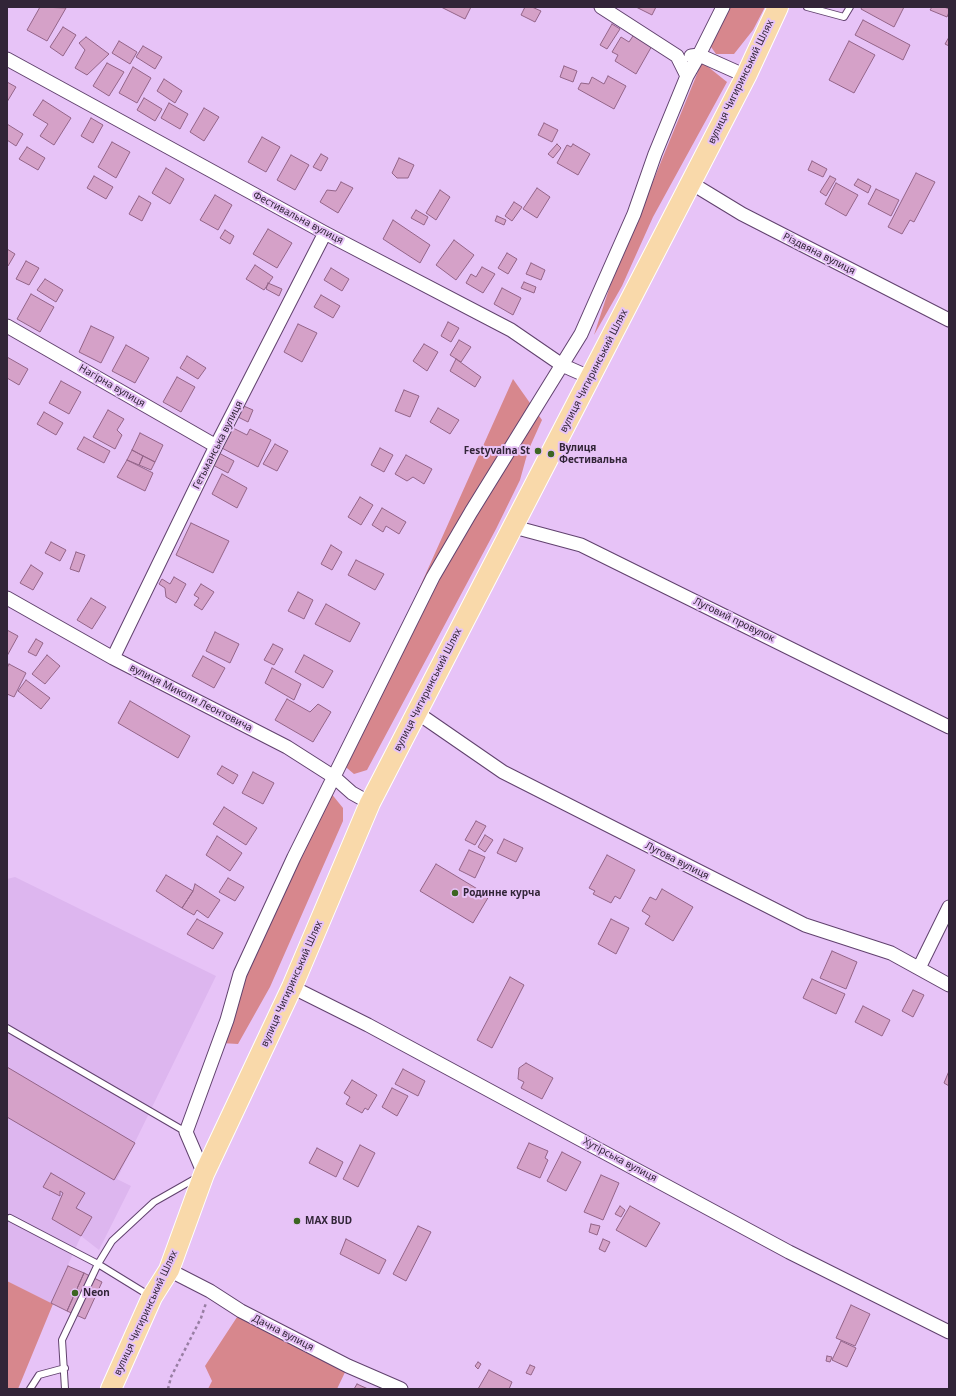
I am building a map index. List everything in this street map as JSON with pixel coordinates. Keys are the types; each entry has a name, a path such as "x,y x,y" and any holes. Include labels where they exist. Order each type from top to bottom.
{"main road":[{"name":"вулиця Чигиринський Шлях","path":"111,1389 152,1297 169,1270 204,1174 292,987 370,804 416,712 514,527 589,377 609,343 746,76 778,7"}],"street":[{"path":"601,7 677,56 687,76"},
{"path":"204,1174 186,1132 226,1020 240,974 334,777 433,577 482,494 581,334 634,214 654,154 687,76 723,7"},
{"path":"677,56 699,55 746,76"},
{"name":"Фестивальна вулиця","path":"7,59 325,234 511,330 562,365 589,377"},
{"name":"Різдвяна вулиця","path":"691,183 742,214 949,320"},
{"name":"Гетьманська вулиця","path":"113,658 216,446 325,234"},
{"name":"Нагірна вулиця","path":"7,326 216,446"},
{"name":"Луговий провулок","path":"514,527 581,545 949,727"},
{"name":"вулиця Миколи Леонтовича","path":"7,598 113,658 287,747 334,777 352,793 370,804"},
{"name":"Лугова вулиця","path":"416,712 503,772 805,925 891,953 949,985"},
{"path":"919,968 949,907"},
{"name":"Хутірська вулиця","path":"292,987 368,1025 789,1252 949,1332"},
{"name":"Дачна вулиця","path":"169,1270 210,1291 241,1311 348,1366 401,1389"}],"lane":[{"path":"807,7 844,17 850,7"},
{"path":"7,1028 186,1132"},
{"path":"65,1389 65,1368 62,1340 98,1264 112,1241 154,1202 204,1174"},
{"path":"10,1218 98,1264 152,1297"},
{"path":"30,1389 39,1375 65,1368"}],"path":[{"path":"168,1389 171,1377 202,1318 210,1291"}],"shaded area":[{"path":"728,7 765,7 753,30 734,54 716,54 709,44"},
{"path":"702,62 727,82 653,217 622,286 594,335 610,286"},
{"path":"513,379 542,420 528,451 520,480 496,529 367,770 354,774 341,763"},
{"path":"330,792 343,808 343,821 270,987 238,1044 221,1043 224,1022"},
{"path":"15,877 216,976 117,1179 131,1186 99,1250 81,1236 51,1303 7,1281 7,879"},
{"path":"7,1281 53,1304 18,1389 7,1389"},
{"path":"241,1311 348,1366 337,1389 208,1389 212,1381 205,1366"}],"building":[{"path":"40,7 66,8 47,41 27,30"},
{"path":"441,7 471,7 465,19"},
{"path":"525,7 532,7 541,11 535,22 521,15"},
{"path":"636,7 656,7 652,15"},
{"path":"862,7 904,7 894,27 861,9"},
{"path":"932,7 944,7 949,9 947,17 930,10"},
{"path":"863,20 910,45 903,60 855,35"},
{"path":"612,24 620,29 607,49 600,45"},
{"path":"63,27 76,35 63,56 50,47"},
{"path":"635,33 653,44 636,74 615,61 618,55 612,52 621,37 629,42"},
{"path":"86,37 109,54 87,75 75,68 85,50 79,43"},
{"path":"949,37 949,46 945,44"},
{"path":"119,41 137,52 130,64 112,53"},
{"path":"849,41 875,55 854,93 829,80"},
{"path":"143,46 162,57 155,69 136,57"},
{"path":"107,63 124,72 109,96 93,86"},
{"path":"564,66 577,71 573,82 560,77"},
{"path":"133,67 151,78 137,103 119,93"},
{"path":"608,76 626,86 614,109 578,89 581,83 589,84 592,77 604,84"},
{"path":"164,79 182,91 175,103 157,91"},
{"path":"7,82 16,87 7,102"},
{"path":"144,98 162,109 155,121 137,110"},
{"path":"43,100 71,118 54,145 40,136 48,124 33,115"},
{"path":"169,103 188,114 180,129 161,118"},
{"path":"204,108 219,117 204,141 190,132"},
{"path":"91,118 103,125 93,143 81,136"},
{"path":"544,123 558,130 552,142 538,135"},
{"path":"7,124 23,134 16,146 7,140"},
{"path":"262,137 280,147 266,172 248,162"},
{"path":"112,142 130,152 116,178 98,167"},
{"path":"557,144 561,148 553,158 548,154"},
{"path":"573,144 590,154 578,175 557,163 567,145 571,147"},
{"path":"27,147 45,158 38,170 19,159"},
{"path":"321,154 328,158 321,171 313,167"},
{"path":"291,155 309,165 295,190 277,180"},
{"path":"399,158 414,165 408,178 397,178 392,173"},
{"path":"812,161 827,169 823,177 808,170"},
{"path":"166,168 184,179 170,204 152,193"},
{"path":"916,173 935,182 914,222 910,220 902,234 888,227"},
{"path":"94,176 113,187 106,199 87,188"},
{"path":"830,176 836,179 826,196 820,192"},
{"path":"858,179 871,186 868,193 854,185"},
{"path":"341,182 353,188 338,213 320,202 327,190 336,191"},
{"path":"836,183 858,195 846,216 825,204"},
{"path":"537,188 550,197 537,218 523,209"},
{"path":"876,189 899,200 891,216 868,204"},
{"path":"440,190 450,197 436,220 426,213"},
{"path":"215,195 232,205 218,230 200,220"},
{"path":"139,196 151,203 142,221 129,214"},
{"path":"514,202 522,207 512,221 505,216"},
{"path":"416,210 428,217 424,225 411,218"},
{"path":"497,216 506,220 504,225 495,221"},
{"path":"393,220 430,245 420,263 383,239"},
{"path":"268,229 292,243 277,268 253,254"},
{"path":"225,230 234,236 230,244 220,238"},
{"path":"454,240 474,255 456,280 436,265"},
{"path":"7,249 15,254 8,266 7,265"},
{"path":"507,253 517,259 508,274 498,268"},
{"path":"26,261 39,268 29,285 16,279"},
{"path":"531,263 545,270 541,280 526,274"},
{"path":"255,265 273,277 264,290 246,279"},
{"path":"482,267 495,274 483,293 466,283 471,274 476,277"},
{"path":"331,268 349,279 342,291 324,280"},
{"path":"45,279 63,290 56,302 37,290"},
{"path":"524,282 536,287 534,293 521,288"},
{"path":"268,283 282,289 279,296 266,289"},
{"path":"502,288 521,298 513,315 494,304"},
{"path":"31,294 54,307 40,332 17,319"},
{"path":"321,295 340,306 333,318 314,307"},
{"path":"448,322 459,328 451,342 441,336"},
{"path":"298,324 317,333 302,362 284,352"},
{"path":"91,326 114,337 101,363 79,352"},
{"path":"459,340 471,347 461,362 450,355"},
{"path":"424,344 438,352 427,371 413,361"},
{"path":"126,345 149,358 135,383 112,371"},
{"path":"187,356 206,368 198,379 180,368"},
{"path":"7,357 28,369 19,385 7,378"},
{"path":"456,359 481,377 475,387 450,371"},
{"path":"177,377 195,387 181,412 163,402"},
{"path":"61,381 81,392 69,414 49,403"},
{"path":"404,390 419,396 410,417 395,411"},
{"path":"239,404 253,410 248,422 234,415"},
{"path":"438,408 459,420 450,434 430,422"},
{"path":"108,410 124,419 117,430 122,435 115,449 93,437"},
{"path":"44,412 63,423 56,435 37,424"},
{"path":"231,427 247,435 250,429 271,440 258,467 220,447"},
{"path":"140,433 163,445 155,462 132,450"},
{"path":"84,437 110,451 104,463 77,449"},
{"path":"275,444 288,451 277,471 263,464"},
{"path":"380,448 393,455 384,472 371,465"},
{"path":"132,450 143,456 139,465 127,460"},
{"path":"217,452 234,461 228,473 211,464"},
{"path":"406,455 432,469 424,484 413,477 407,481 395,474"},
{"path":"143,456 155,462 151,470 139,465"},
{"path":"127,460 153,473 145,491 117,477"},
{"path":"222,474 247,488 237,508 212,494"},
{"path":"360,497 373,505 361,525 348,517"},
{"path":"382,508 406,522 399,534 386,526 383,532 372,525"},
{"path":"191,523 229,541 213,573 176,555"},
{"path":"51,542 66,550 60,561 45,553"},
{"path":"331,545 342,552 332,570 321,564"},
{"path":"76,552 85,555 79,572 70,569"},
{"path":"356,560 384,574 375,590 348,575"},
{"path":"31,565 43,573 33,590 20,583"},
{"path":"174,577 186,584 176,603 166,597 165,588 159,584 162,579 170,584"},
{"path":"201,584 214,592 202,610 194,605 199,598 194,595"},
{"path":"298,592 313,600 304,619 288,611"},
{"path":"91,598 106,607 92,629 77,620"},
{"path":"326,604 360,623 350,642 315,624"},
{"path":"7,630 18,636 7,656"},
{"path":"215,632 239,644 230,663 206,651"},
{"path":"36,639 43,643 36,656 28,652"},
{"path":"273,644 283,649 274,665 264,660"},
{"path":"47,655 60,666 45,684 32,674"},
{"path":"304,655 333,671 323,688 295,672"},
{"path":"203,656 225,668 214,688 192,676"},
{"path":"9,664 26,673 14,697 7,694 7,668"},
{"path":"272,668 301,684 294,700 265,683"},
{"path":"26,680 50,698 41,709 18,691"},
{"path":"287,699 310,712 318,704 331,712 313,742 275,720"},
{"path":"130,701 190,736 178,758 118,723"},
{"path":"222,766 238,775 233,784 217,774"},
{"path":"253,772 274,783 263,804 242,793"},
{"path":"224,807 257,828 246,845 213,824"},
{"path":"476,821 486,826 475,845 465,840"},
{"path":"485,835 493,840 485,852 478,847"},
{"path":"217,836 242,853 230,871 206,855"},
{"path":"504,839 523,848 516,862 497,853"},
{"path":"469,850 485,857 475,878 459,870"},
{"path":"607,855 635,870 620,899 615,896 611,903 593,894 595,891 589,888"},
{"name":"Родинне курча","path":"436,864 489,896 473,923 420,891"},
{"path":"166,875 193,891 182,908 156,891"},
{"path":"228,878 244,887 235,901 219,892"},
{"path":"195,884 220,900 208,918 197,910 194,915 182,908 193,891"},
{"path":"662,889 693,907 673,941 645,924 650,916 642,911 650,897 656,900"},
{"path":"197,919 223,933 213,949 187,934"},
{"path":"611,919 629,928 616,954 598,944"},
{"path":"832,951 857,962 846,989 820,978"},
{"path":"510,977 524,985 492,1048 477,1040"},
{"path":"812,979 845,994 836,1014 803,998"},
{"path":"913,990 924,995 913,1017 902,1011"},
{"path":"863,1006 890,1020 882,1036 855,1022"},
{"path":"526,1063 553,1078 542,1099 521,1088 524,1082 518,1079 519,1068"},
{"path":"7,1067 135,1143 114,1180 7,1117"},
{"path":"403,1069 425,1081 418,1096 395,1084"},
{"path":"949,1071 949,1086 944,1083"},
{"path":"352,1080 377,1095 368,1110 365,1108 362,1113 346,1104 350,1097 344,1093"},
{"path":"392,1088 408,1096 397,1116 382,1107"},
{"path":"529,1143 548,1151 545,1158 548,1160 540,1178 517,1168"},
{"path":"360,1145 375,1153 358,1187 343,1179"},
{"path":"317,1148 343,1162 336,1177 309,1163"},
{"path":"562,1152 581,1162 566,1191 547,1181"},
{"path":"51,1173 85,1193 76,1208 92,1217 81,1236 52,1219 63,1193 60,1191 60,1196 43,1187"},
{"path":"601,1175 619,1183 603,1220 584,1212"},
{"path":"620,1206 625,1210 621,1217 615,1214"},
{"path":"630,1206 660,1223 646,1247 616,1230"},
{"path":"591,1224 600,1226 597,1235 589,1232"},
{"path":"418,1226 431,1232 406,1281 393,1274"},
{"path":"346,1239 386,1260 379,1274 340,1254"},
{"path":"603,1239 610,1242 605,1252 599,1249"},
{"path":"68,1266 84,1273 67,1311 51,1303"},
{"path":"84,1273 102,1282 85,1319 67,1311"},
{"path":"851,1305 870,1314 855,1346 836,1338"},
{"path":"841,1341 856,1348 847,1367 832,1360"},
{"path":"827,1356 832,1357 830,1362 826,1361"},
{"path":"478,1362 481,1364 478,1369 475,1366"},
{"path":"530,1365 535,1367 531,1375 526,1373"},
{"path":"489,1370 512,1382 509,1389 478,1389"},
{"path":"357,1384 368,1389 354,1389"}],"place":[{"name":"Festyvalna St","path":"538,451"},
{"name":"Вулиця Фестивальна","path":"551,454"},
{"name":"Родинне курча","path":"455,893"},
{"name":"MAX BUD","path":"297,1221"},
{"name":"Neon","path":"75,1293"}]}
